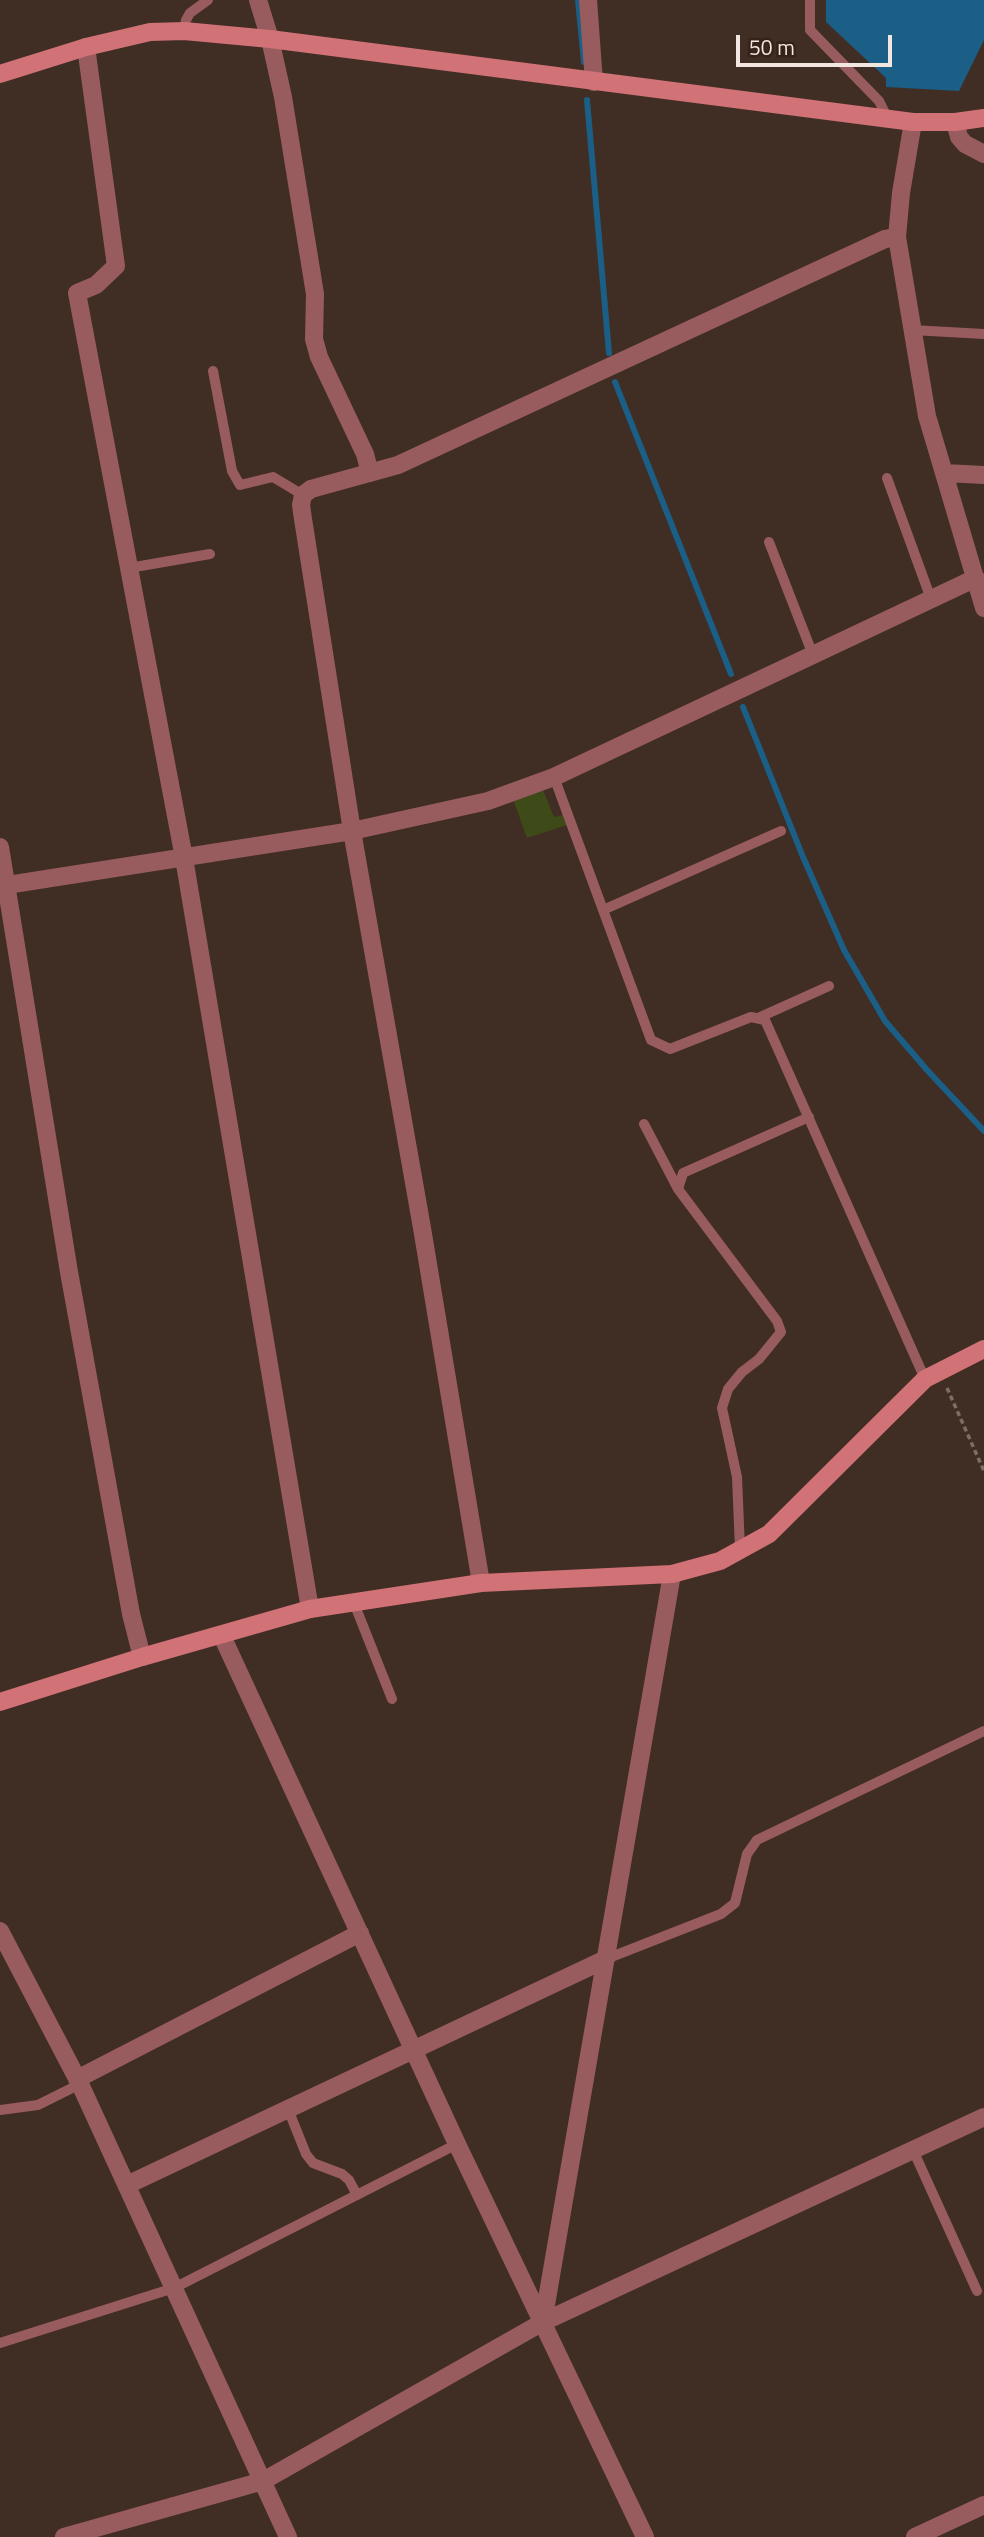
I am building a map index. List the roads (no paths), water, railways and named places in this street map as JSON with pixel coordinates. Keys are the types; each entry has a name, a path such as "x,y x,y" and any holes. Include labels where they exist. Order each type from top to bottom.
{"street":[{"path":"258,0 283,97 315,294 314,339 319,357 365,454 370,474"},
{"path":"588,0 594,82"},
{"path":"0,74 86,47 150,33 184,31 270,39 913,122 955,122 983,115"},
{"path":"86,47 116,266 96,285 77,293 184,858 310,1609"},
{"path":"913,122 897,237 928,416 984,608"},
{"path":"955,122 959,137 965,144 984,154"},
{"path":"481,1583 352,831 303,519 303,495 311,489 398,465 884,239 897,237"},
{"path":"945,473 984,475"},
{"path":"4,886 352,831 488,801 554,777 976,578"},
{"path":"0,846 4,886 69,1272 131,1614 142,1657"},
{"path":"0,1702 142,1657 310,1609 481,1583 672,1574 720,1561 769,1534 932,1375 984,1349"},
{"path":"543,2322 672,1574"},
{"path":"222,1636 457,2144 645,2537"},
{"path":"0,1931 78,2081 288,2537"},
{"path":"78,2081 359,1933"},
{"path":"127,2185 606,1959"},
{"path":"64,2537 263,2481 543,2322 984,2117"},
{"path":"915,2537 984,2505"}],"lane":[{"path":"184,31 190,13 208,0"},
{"path":"810,0 810,30 879,100 888,118"},
{"path":"912,330 984,334"},
{"path":"213,372 232,471 240,485 273,477 303,495"},
{"path":"887,478 931,599"},
{"path":"769,541 813,655"},
{"path":"129,568 210,554"},
{"path":"554,777 651,1040 670,1049 751,1017 765,1020 932,1375"},
{"path":"603,910 781,831"},
{"path":"757,1018 829,986"},
{"path":"678,1189 684,1173 809,1118"},
{"path":"644,1124 678,1189 777,1321 781,1332 728,1390 722,1408 737,1477 740,1549"},
{"path":"354,1602 392,1699"},
{"path":"606,1959 720,1914 735,1903 747,1854 757,1840 984,1731"},
{"path":"0,2110 38,2105 78,2081"},
{"path":"288,2109 306,2154 313,2163 342,2174 349,2180 357,2195"},
{"path":"0,2343 174,2288 457,2144"},
{"path":"914,2150 977,2291"}],"water":[{"path":"826,0 984,0 984,40 959,91 886,87 886,78 826,22"}],"waterway":[{"path":"578,0 584,62"},
{"path":"587,100 609,353"},
{"path":"615,382 731,674"},
{"path":"743,707 803,857 844,950 885,1021 984,1131"}]}
